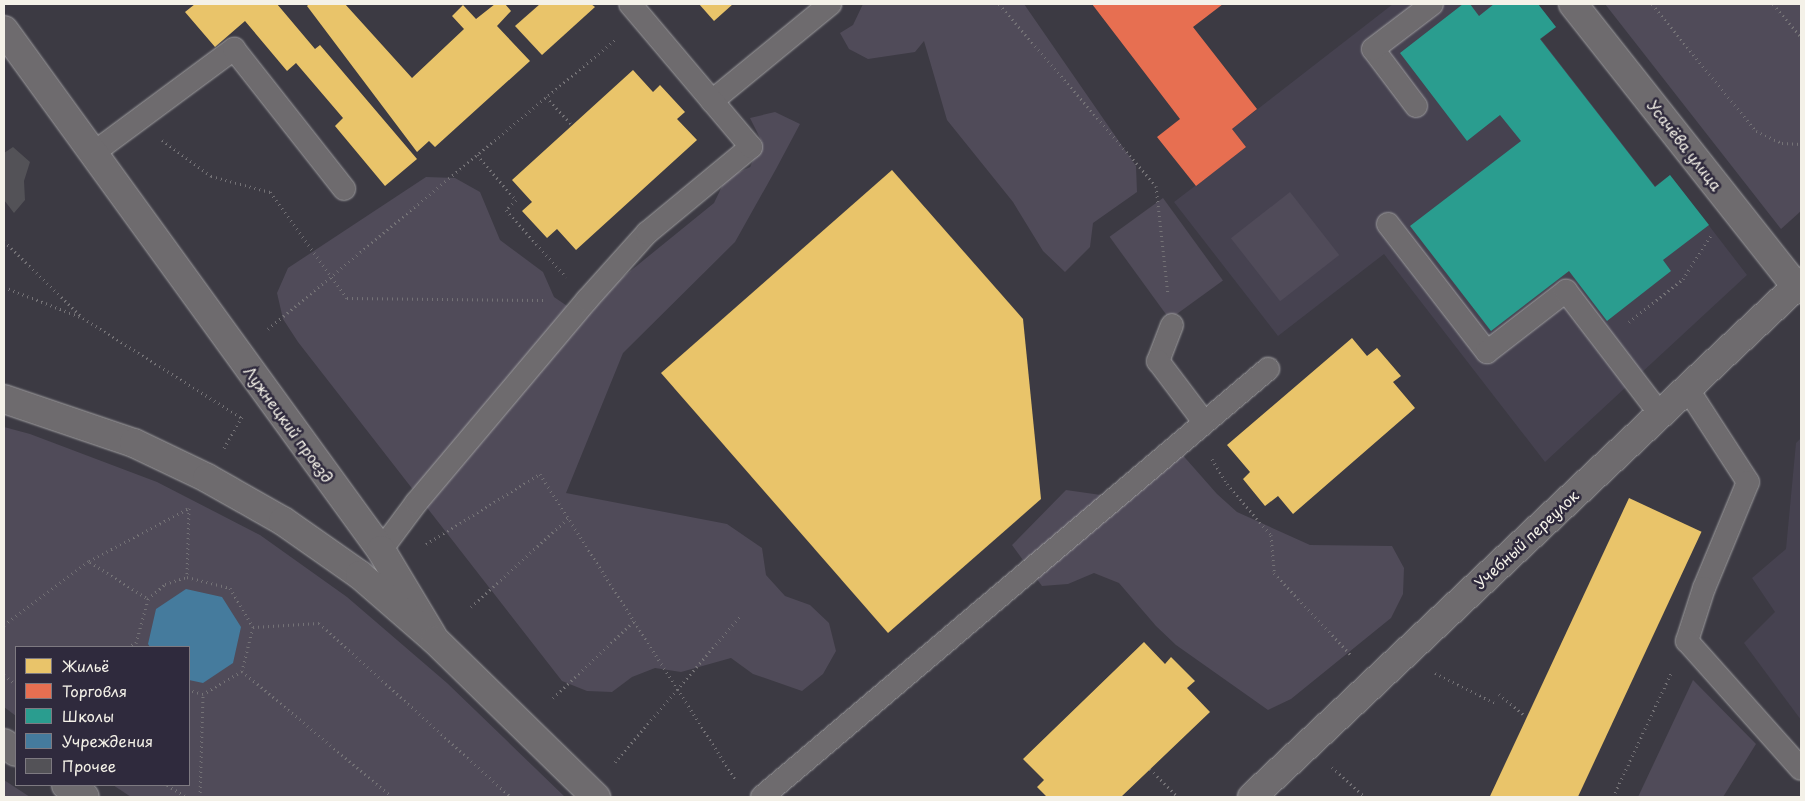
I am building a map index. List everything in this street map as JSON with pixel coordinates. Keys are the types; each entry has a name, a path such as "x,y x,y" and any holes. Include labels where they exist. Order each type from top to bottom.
{"street":[{"name":"Усачёва улица","path":"1573,4 1799,284"},
{"name":"Лужнецкий проезд","path":"4,30 92,154 381,550 435,640 596,797"},
{"name":"Учебный переулок","path":"1252,797 1799,284"},
{"path":"4,399 134,443 207,478 283,521 360,575 435,640"},
{"path":"4,744 15,751"},
{"path":"68,786 85,797"}],"lane":[{"path":"712,102 830,4"},
{"path":"1416,106 1373,49 1432,4"},
{"path":"381,550 416,503 587,300 647,233 751,147 635,11"},
{"path":"92,154 234,50 344,188"},
{"path":"1388,224 1487,352 1566,291 1660,414"},
{"path":"1172,325 1158,361 1200,427"},
{"path":"762,797 1268,369"},
{"path":"1687,388 1748,482 1704,588 1687,641 1801,769"}],"path":[{"path":"998,4 1156,186 1172,325"},
{"path":"1652,4 1756,131 1782,143 1801,144"},
{"path":"1773,4 1801,37"},
{"path":"268,329 546,97 635,11"},
{"path":"546,97 572,125"},
{"path":"155,144 162,140 211,176 270,192 347,298 587,300"},
{"path":"477,155 516,200 506,210 587,300"},
{"path":"1605,341 1683,278 1713,231"},
{"path":"4,241 83,318"},
{"path":"4,287 83,318 241,418"},
{"path":"223,450 241,418 246,413"},
{"path":"1200,427 1227,484 1271,535 1274,573 1353,657"},
{"path":"423,546 540,474 737,780"},
{"path":"4,625 90,561 189,508 187,576"},
{"path":"471,607 568,518"},
{"path":"90,561 148,599"},
{"path":"136,643 148,599 165,584 187,576 230,588 253,627 242,671 203,694 190,690"},
{"path":"615,762 740,616"},
{"path":"553,698 634,621"},
{"path":"253,627 319,623 511,797"},
{"path":"1613,797 1687,641"},
{"path":"129,646 136,643"},
{"path":"242,671 392,797"},
{"path":"4,675 15,683"},
{"path":"200,797 203,694"},
{"path":"1499,694 1524,715"},
{"path":"1331,766 1365,797"},
{"path":"1150,770 1178,797"},
{"path":"169,786 186,797"}],"shaded area":[{"path":"863,4 1024,4 1136,166 1137,192 1093,223 1090,247 1065,272 1043,251 1013,202 947,120 924,41 915,52 868,59 849,49 840,33 853,25"},
{"path":"1393,4 1538,4 1556,27 1541,39 1655,186 1670,175 1747,275 1545,462 1384,254 1278,336 1174,202 1246,147 1232,129"},
{"path":"1605,4 1801,4 1801,211 1781,229"},
{"path":"775,112 800,124 776,169 735,242 623,353 566,493 727,524 762,548 766,575 785,596 810,605 829,623 836,651 823,674 802,691 753,674 731,658 681,672 655,668 632,677 612,692 587,691 562,681 298,342 283,319 277,293 288,268 426,177 455,178 480,192 500,240 543,272 554,297 576,312 618,281 714,203 726,178 750,167 762,142 750,118"},
{"path":"1290,192 1339,255 1280,301 1231,238"},
{"path":"1163,198 1223,281 1170,319 1110,237"},
{"path":"4,427 30,434 157,482 260,535 347,597 447,683 565,797 131,797 114,786 190,786 190,646 15,646 15,715 4,707"},
{"path":"1801,438 1801,720 1744,643 1775,612 1752,578 1786,549 1796,443"},
{"path":"1172,443 1217,494 1237,512 1310,545 1392,546 1404,568 1403,594 1391,618 1291,699 1268,710 1176,645 1156,626 1119,583 1094,573 1068,584 1042,586 1012,545 1066,490 1101,495"},
{"path":"1693,680 1756,744 1723,797 1638,797"},
{"path":"4,780 30,797 4,797"}],"building: Жильё":[{"path":"195,4 277,4 315,49 320,45 417,159 385,186 335,126 343,118 296,63 287,71 245,21 215,47 185,12"},
{"path":"309,4 345,4 412,78 464,29 452,16 463,5 476,19 495,4 505,4 511,11 497,26 530,61 435,147 429,141 417,152 307,6"},
{"path":"540,4 591,4 595,7 542,55 515,26"},
{"path":"699,4 733,4 714,21"},
{"path":"633,70 653,92 660,85 685,112 677,119 697,140 576,250 557,229 547,238 522,211 532,202 512,180"},
{"path":"892,170 1023,319 1041,499 888,633 661,373"},
{"path":"1352,338 1367,356 1377,348 1401,376 1393,382 1415,408 1293,514 1278,496 1265,506 1243,479 1250,472 1227,445"},
{"path":"1629,498 1702,532 1578,797 1490,797"},
{"path":"1144,642 1165,664 1171,657 1195,681 1187,688 1210,712 1121,797 1047,797 1037,787 1044,780 1023,759"}],"building: Торговля":[{"path":"1092,4 1223,4 1193,27 1257,109 1232,129 1246,147 1196,186 1157,137 1180,119"}],"building: Школы":[{"path":"1463,4 1470,4 1479,16 1494,4 1538,4 1556,27 1540,39 1655,187 1670,175 1709,225 1663,260 1671,271 1607,321 1569,271 1491,331 1410,226 1521,141 1500,115 1467,141 1400,53"}],"building: Учреждения":[{"path":"186,589 222,597 241,627 233,663 203,683 190,680 190,646 149,646 148,644 156,609"}],"building: Прочее":[{"path":"13,147 30,162 24,181 25,200 14,213 4,200 4,153"}]}
